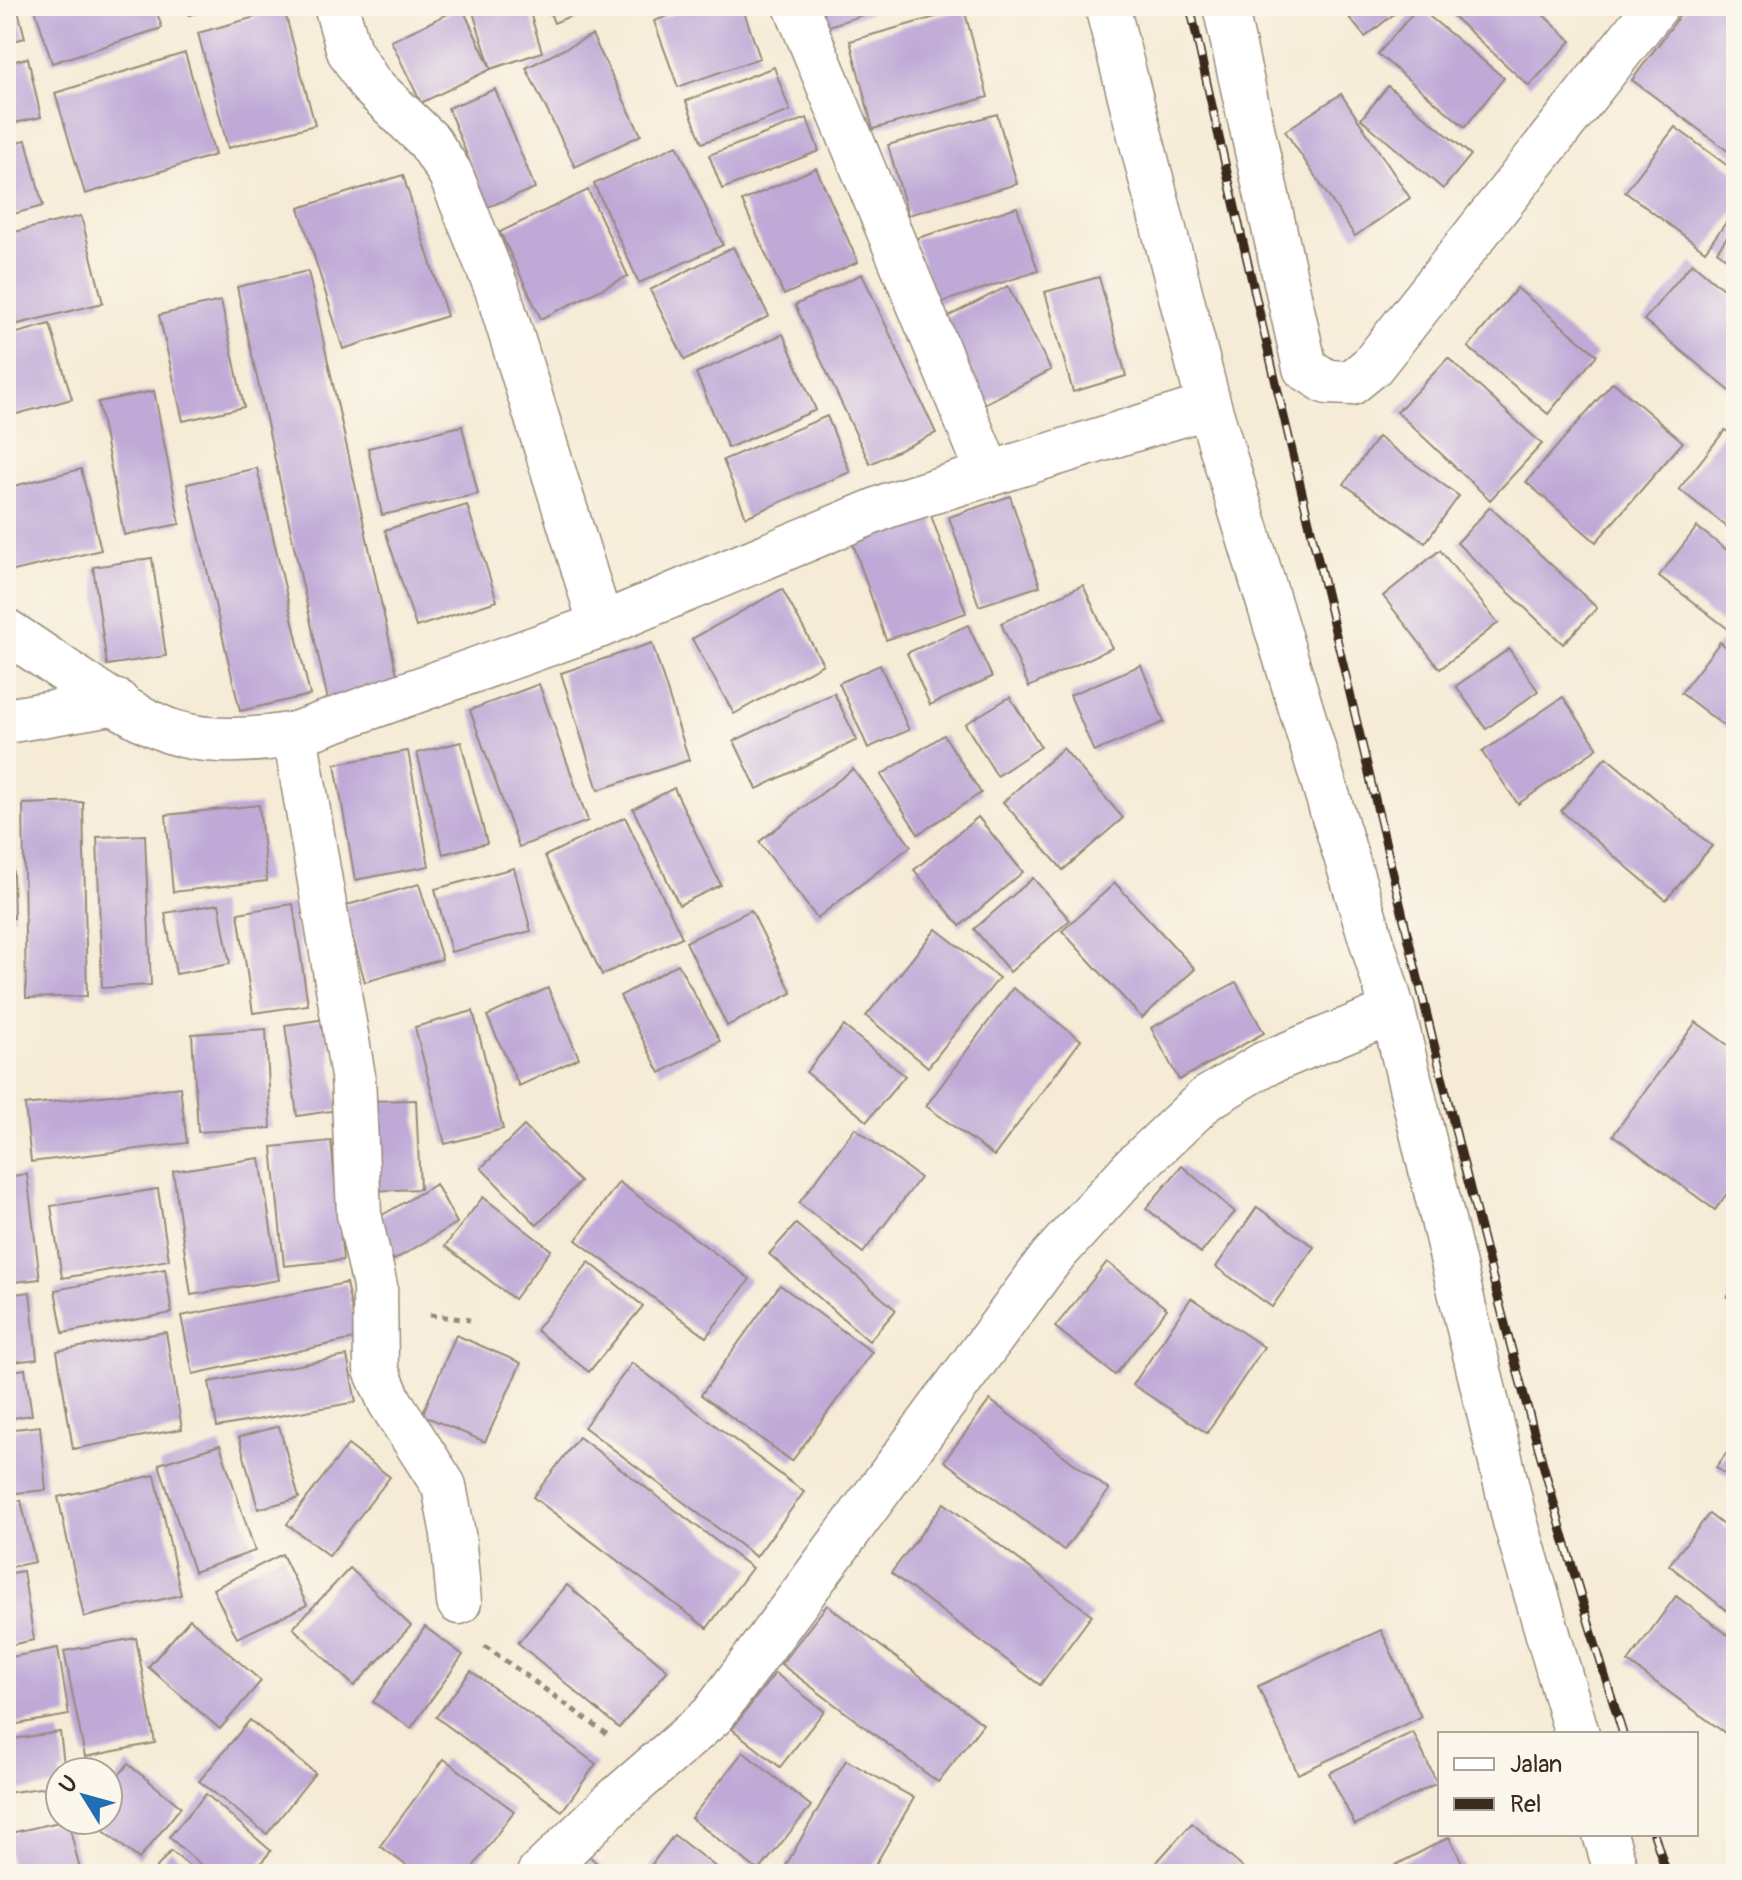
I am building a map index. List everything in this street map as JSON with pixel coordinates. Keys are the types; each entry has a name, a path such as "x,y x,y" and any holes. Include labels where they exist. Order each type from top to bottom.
{"street":[{"path":"336,6 349,51 370,84 429,141 450,173 497,289 601,625"},
{"path":"796,6 989,474"},
{"path":"1107,6 1209,406 1393,1011 1515,1521 1576,1732"},
{"path":"1225,6 1305,368 1327,382 1351,383 1372,366 1656,6"},
{"path":"6,631 163,729 205,737 265,739 295,734 601,625 889,505 1209,406"},
{"path":"6,721 117,702"},
{"path":"295,734 353,1076 359,1214 375,1286 376,1370 390,1402 444,1486 453,1534 459,1602"},
{"path":"539,1874 712,1716 1051,1258 1132,1169 1206,1099 1252,1071 1331,1034 1393,1011"},
{"path":"1606,1836 1617,1874"}],"path":[{"path":"459,1602 472,1633 488,1649 653,1767"}],"building":[{"path":"6,6 17,6 25,38 6,43"},
{"path":"34,6 155,6 162,28 52,63"},
{"path":"186,6 216,6 216,7 189,15"},
{"path":"471,6 528,6 542,52 491,69"},
{"path":"547,6 594,6 554,23"},
{"path":"695,6 742,6 760,58 678,87 654,21"},
{"path":"819,6 887,6 887,7 826,27"},
{"path":"1340,6 1404,6 1365,37"},
{"path":"1442,6 1534,6 1571,41 1529,86"},
{"path":"1687,6 1725,6 1736,14 1736,157 1632,80"},
{"path":"462,7 491,69 421,103 391,41"},
{"path":"1418,7 1504,78 1465,127 1378,54"},
{"path":"284,9 315,125 228,148 198,33"},
{"path":"964,9 988,97 873,129 850,41"},
{"path":"592,35 641,135 575,167 526,68"},
{"path":"185,53 215,155 85,194 55,93"},
{"path":"28,58 41,117 6,125 6,63"},
{"path":"774,67 790,111 702,143 686,101"},
{"path":"1388,86 1471,155 1443,189 1361,119"},
{"path":"495,89 535,188 488,207 448,108"},
{"path":"1341,94 1410,198 1355,236 1285,131"},
{"path":"997,114 1017,184 908,215 888,145"},
{"path":"807,118 819,151 722,189 709,155"},
{"path":"1675,127 1736,172 1736,209 1705,251 1625,192"},
{"path":"26,140 43,206 6,216 6,145"},
{"path":"677,145 723,245 639,283 594,184"},
{"path":"816,168 858,262 784,295 742,201"},
{"path":"403,175 447,316 343,349 299,208"},
{"path":"588,190 628,276 541,319 500,232"},
{"path":"1017,207 1038,271 936,304 915,239"},
{"path":"81,216 103,303 6,327 6,234"},
{"path":"1736,225 1736,266 1717,251"},
{"path":"733,247 769,316 685,360 650,290"},
{"path":"1692,263 1736,300 1736,396 1644,320"},
{"path":"308,271 400,688 329,705 237,287"},
{"path":"862,274 936,433 870,464 795,305"},
{"path":"1099,277 1126,376 1073,392 1045,292"},
{"path":"1008,286 1051,370 978,407 935,323"},
{"path":"1517,288 1597,355 1548,414 1468,347"},
{"path":"221,301 244,407 183,421 159,315"},
{"path":"50,324 72,399 6,417 6,336"},
{"path":"783,334 816,410 728,448 696,373"},
{"path":"1448,358 1542,444 1490,500 1397,412"},
{"path":"1613,382 1683,442 1596,542 1526,482"},
{"path":"154,391 180,524 124,535 98,402"},
{"path":"827,416 850,472 746,517 723,460"},
{"path":"462,426 478,494 382,515 368,448"},
{"path":"1725,430 1736,438 1736,534 1679,489"},
{"path":"1378,437 1459,496 1425,543 1344,484"},
{"path":"257,468 310,695 240,711 187,484"},
{"path":"81,469 101,550 6,573 6,488"},
{"path":"1010,496 1040,586 979,606 949,517"},
{"path":"467,505 497,601 416,627 385,530"},
{"path":"928,507 966,613 886,640 850,535"},
{"path":"1490,507 1597,608 1563,644 1457,543"},
{"path":"1697,527 1736,557 1736,635 1659,576"},
{"path":"1440,550 1498,623 1440,669 1383,596"},
{"path":"152,558 166,656 107,665 93,567"},
{"path":"1083,585 1112,648 1029,687 1001,623"},
{"path":"782,589 823,664 734,714 692,639"},
{"path":"968,625 992,677 930,705 907,653"},
{"path":"1720,642 1736,655 1736,735 1681,693"},
{"path":"652,643 689,760 598,790 561,673"},
{"path":"1509,649 1538,691 1486,729 1456,686"},
{"path":"880,665 909,730 868,748 839,683"},
{"path":"1141,665 1164,722 1094,752 1070,695"},
{"path":"539,684 588,821 519,847 470,710"},
{"path":"834,693 857,740 757,789 734,741"},
{"path":"1010,697 1041,747 997,776 965,724"},
{"path":"1563,697 1598,748 1518,804 1482,752"},
{"path":"944,735 981,793 918,834 881,775"},
{"path":"461,742 487,843 443,854 417,753"},
{"path":"1063,748 1123,818 1063,870 1003,802"},
{"path":"408,751 429,866 355,880 335,764"},
{"path":"1606,757 1712,846 1666,900 1561,811"},
{"path":"853,769 911,846 817,918 759,842"},
{"path":"6,783 11,783 14,918 6,917"},
{"path":"674,788 721,885 679,905 633,809"},
{"path":"83,802 87,996 26,998 23,804"},
{"path":"259,805 267,881 173,892 166,815"},
{"path":"625,817 682,937 602,975 545,856"},
{"path":"978,817 1023,872 960,926 914,870"},
{"path":"145,835 151,985 102,988 97,837"},
{"path":"514,868 531,931 451,952 435,889"},
{"path":"1033,878 1070,920 1010,972 974,929"},
{"path":"1115,883 1195,969 1142,1018 1062,931"},
{"path":"419,884 442,959 365,982 344,906"},
{"path":"219,904 230,964 176,974 165,913"},
{"path":"293,904 308,1005 253,1013 238,913"},
{"path":"751,910 792,993 727,1026 686,942"},
{"path":"936,929 999,978 928,1067 866,1016"},
{"path":"678,964 720,1041 660,1073 620,996"},
{"path":"1236,982 1264,1033 1179,1080 1151,1028"},
{"path":"548,988 579,1058 519,1086 487,1016"},
{"path":"1013,988 1081,1040 994,1156 926,1106"},
{"path":"473,1011 503,1129 445,1144 415,1027"},
{"path":"326,1019 338,1110 297,1116 285,1025"},
{"path":"1696,1022 1736,1051 1736,1181 1715,1210 1613,1135"},
{"path":"844,1026 905,1076 867,1121 806,1072"},
{"path":"266,1029 271,1128 198,1132 192,1034"},
{"path":"180,1087 187,1143 31,1162 25,1105"},
{"path":"416,1100 420,1189 367,1191 364,1101"},
{"path":"6,1116 11,1138 6,1138"},
{"path":"524,1126 580,1182 537,1225 481,1168"},
{"path":"855,1128 920,1178 863,1253 799,1203"},
{"path":"331,1141 343,1260 284,1266 272,1147"},
{"path":"260,1158 279,1280 191,1295 173,1171"},
{"path":"1182,1166 1235,1212 1201,1253 1146,1208"},
{"path":"27,1174 40,1279 6,1283 6,1177"},
{"path":"619,1182 750,1279 706,1337 576,1240"},
{"path":"436,1184 457,1223 394,1260 372,1221"},
{"path":"158,1189 169,1260 62,1278 51,1206"},
{"path":"483,1197 551,1250 514,1299 445,1246"},
{"path":"1257,1207 1314,1247 1272,1307 1216,1267"},
{"path":"796,1224 896,1310 869,1341 769,1254"},
{"path":"589,1262 643,1306 589,1372 536,1330"},
{"path":"1107,1262 1167,1309 1115,1375 1055,1327"},
{"path":"165,1269 172,1313 63,1333 55,1290"},
{"path":"346,1283 358,1338 193,1374 181,1316"},
{"path":"780,1285 872,1352 792,1461 701,1395"},
{"path":"1736,1287 1736,1304 1727,1297"},
{"path":"30,1292 37,1359 6,1363 6,1295"},
{"path":"1191,1298 1264,1347 1207,1433 1133,1385"},
{"path":"166,1332 182,1429 73,1449 57,1351"},
{"path":"456,1335 521,1363 485,1442 422,1415"},
{"path":"347,1356 356,1402 217,1427 209,1382"},
{"path":"632,1363 804,1492 756,1557 584,1427"},
{"path":"25,1369 32,1415 6,1419 6,1372"},
{"path":"990,1400 1109,1490 1064,1550 944,1461"},
{"path":"40,1426 46,1490 6,1494 6,1430"},
{"path":"279,1426 299,1498 258,1509 239,1437"},
{"path":"579,1437 752,1568 707,1628 533,1497"},
{"path":"1736,1441 1736,1483 1716,1467"},
{"path":"220,1445 255,1551 194,1572 159,1464"},
{"path":"348,1445 390,1477 329,1556 287,1524"},
{"path":"155,1475 181,1595 84,1617 58,1497"},
{"path":"21,1500 35,1562 6,1568 6,1504"},
{"path":"944,1503 1092,1615 1040,1685 891,1573"},
{"path":"1709,1514 1736,1535 1736,1618 1669,1565"},
{"path":"282,1554 307,1605 237,1638 213,1589"},
{"path":"350,1568 411,1626 354,1686 293,1628"},
{"path":"23,1571 34,1640 6,1646 6,1574"},
{"path":"567,1585 668,1670 619,1728 518,1643"},
{"path":"1676,1596 1736,1641 1736,1741 1628,1662"},
{"path":"827,1605 983,1724 938,1782 781,1664"},
{"path":"190,1619 261,1681 220,1729 148,1667"},
{"path":"425,1627 463,1655 411,1728 373,1702"},
{"path":"1381,1630 1421,1717 1298,1774 1258,1686"},
{"path":"136,1638 155,1743 85,1756 64,1651"},
{"path":"58,1648 69,1715 6,1726 6,1658"},
{"path":"471,1671 596,1764 562,1811 436,1717"},
{"path":"775,1673 824,1711 780,1767 732,1729"},
{"path":"250,1720 315,1773 267,1834 199,1781"},
{"path":"60,1732 63,1756 44,1756 44,1787 6,1793 6,1740"},
{"path":"1413,1732 1437,1783 1355,1825 1329,1773"},
{"path":"743,1752 811,1806 759,1871 691,1818"},
{"path":"444,1759 514,1811 468,1874 418,1874 380,1846"},
{"path":"846,1760 914,1798 870,1874 802,1874 786,1865"},
{"path":"128,1764 181,1807 139,1859 110,1836 124,1836 124,1769"},
{"path":"206,1794 271,1851 251,1874 211,1874 169,1837"},
{"path":"1192,1823 1250,1874 1146,1874"},
{"path":"44,1825 44,1836 72,1836 81,1874 12,1874 6,1834"},
{"path":"674,1835 725,1874 646,1872"},
{"path":"1449,1837 1468,1874 1396,1874 1392,1867"},
{"path":"171,1851 199,1874 151,1874"},
{"path":"587,1854 609,1874 569,1874"}],"railway":[{"path":"1190,6 1232,196 1455,1130 1551,1494 1622,1732"},
{"path":"1655,1836 1667,1874"}]}
